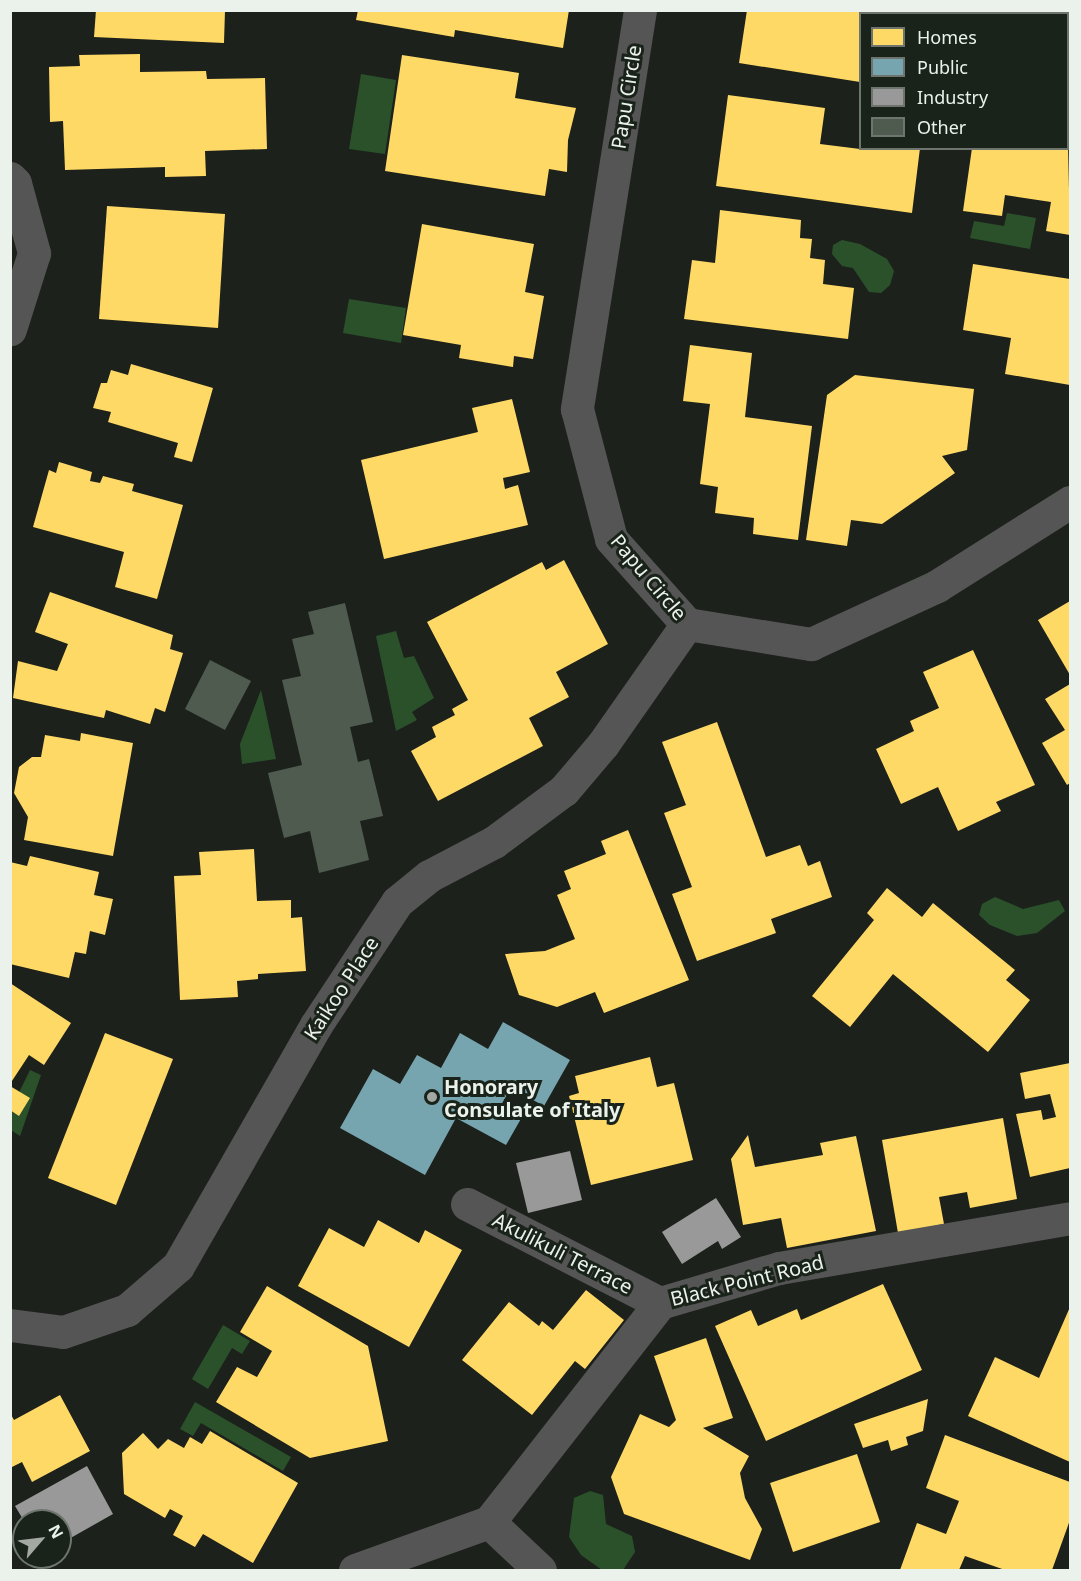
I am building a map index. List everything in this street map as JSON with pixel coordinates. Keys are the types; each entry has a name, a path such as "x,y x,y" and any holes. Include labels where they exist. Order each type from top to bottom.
{"street":[{"name":"Papu Circle","path":"640,10 577,409 611,539 687,624 811,644 937,586 1071,502"},
{"path":"10,178 15,183 34,254 10,329"},
{"name":"Kaikoo Place","path":"10,1326 63,1332 127,1310 178,1266 315,1025 397,902 429,876 494,842 564,790 603,744 687,624"},
{"name":"Akulikuli Terrace","path":"467,1204 660,1303"},
{"name":"Black Point Road","path":"489,1522 660,1303 779,1268 1071,1218"},
{"path":"355,1570 489,1522 540,1570"}],"shaded area":[{"path":"361,74 396,80 385,154 349,149"},
{"path":"1007,213 1036,218 1030,249 970,238 974,221 1004,226"},
{"path":"842,240 860,244 887,259 894,271 890,285 881,293 869,292 853,268 842,266 832,254 833,245"},
{"path":"349,299 406,308 401,343 343,333"},
{"path":"396,631 404,658 414,656 434,698 412,712 417,720 396,731 376,636"},
{"path":"261,690 276,759 242,764 240,744"},
{"path":"995,897 1023,909 1059,900 1065,911 1037,933 1017,936 990,925 979,915 982,904"},
{"path":"30,1070 41,1075 20,1136 11,1130 10,1111"},
{"path":"223,1325 250,1341 242,1354 232,1348 208,1389 192,1379"},
{"path":"195,1402 291,1457 283,1471 201,1423 193,1436 180,1429"},
{"path":"590,1491 603,1495 606,1524 632,1536 635,1552 623,1570 602,1570 581,1555 569,1537 574,1498"}],"building: Homes":[{"path":"96,10 225,10 224,43 94,37"},
{"path":"358,10 569,10 563,48 455,30 454,37 356,20"},
{"path":"747,10 908,10 859,12 859,82 739,63"},
{"path":"1034,10 1070,10 1070,115 1069,12 1034,12"},
{"path":"140,54 140,72 206,71 207,79 265,78 267,149 205,151 206,176 165,177 165,167 65,170 63,121 50,122 49,67 80,66 79,55"},
{"path":"402,55 519,73 515,98 576,108 568,140 567,172 549,169 545,196 385,171"},
{"path":"728,95 825,108 820,144 859,150 920,150 912,213 716,186"},
{"path":"972,150 1068,150 1070,235 1046,231 1051,202 1005,195 1002,216 963,211"},
{"path":"107,206 225,214 218,328 99,319"},
{"path":"720,210 801,220 800,238 812,239 810,258 825,260 823,284 854,288 848,339 684,319 692,260 715,263"},
{"path":"422,224 534,244 525,292 544,296 533,359 514,356 513,367 459,358 461,345 403,335"},
{"path":"973,264 1070,279 1070,385 1005,374 1011,338 963,330"},
{"path":"690,345 752,353 745,417 812,426 798,540 753,534 754,518 715,513 718,487 700,484 710,404 683,401"},
{"path":"131,364 213,388 192,462 174,457 178,443 108,422 111,412 93,408 101,383 107,383 111,370 128,375"},
{"path":"855,375 974,389 967,450 942,456 955,473 882,524 851,520 847,546 806,540 827,395"},
{"path":"512,399 530,472 503,478 505,489 518,485 528,525 384,559 361,460 478,432 472,408"},
{"path":"59,462 92,472 90,481 100,483 103,476 134,484 132,491 183,505 157,599 115,587 124,552 33,527 49,470 56,473"},
{"path":"564,560 608,644 556,672 569,697 529,718 543,746 438,801 411,751 436,737 432,727 455,715 452,709 468,700 427,622 542,562 546,570"},
{"path":"50,592 173,635 170,649 183,653 165,712 155,708 150,724 106,710 104,718 13,698 18,661 57,671 68,644 35,632"},
{"path":"1070,601 1070,675 1038,620"},
{"path":"973,650 1035,785 996,802 1001,811 958,831 938,787 901,804 876,749 914,731 910,721 939,708 923,672"},
{"path":"1070,684 1070,783 1067,785 1042,743 1065,730 1045,699"},
{"path":"717,722 766,857 800,845 808,866 820,861 832,897 771,919 776,933 697,961 672,894 692,887 664,813 686,805 662,742"},
{"path":"81,733 133,743 113,856 24,840 28,817 14,793 19,767 32,757 41,757 45,735 80,741"},
{"path":"628,830 689,980 604,1013 595,992 557,1007 519,995 505,954 545,951 575,939 557,895 571,889 564,871 606,854 601,841"},
{"path":"254,849 257,901 291,900 291,918 302,917 306,971 258,974 258,979 237,981 238,997 180,1000 174,876 201,875 199,852"},
{"path":"30,856 99,872 94,895 113,899 105,935 90,931 86,954 75,952 69,978 10,964 10,862 27,866"},
{"path":"887,888 922,917 933,903 1015,970 1006,980 1030,1000 988,1052 893,974 850,1027 812,996 874,920 867,913"},
{"path":"10,983 71,1023 44,1065 29,1055 10,1084"},
{"path":"105,1033 173,1059 116,1205 48,1178"},
{"path":"650,1057 657,1087 674,1083 693,1160 591,1185 569,1096 579,1093 575,1076"},
{"path":"1070,1063 1070,1168 1030,1177 1016,1114 1041,1110 1043,1120 1056,1117 1050,1094 1025,1099 1020,1073"},
{"path":"10,1086 30,1098 19,1116 10,1110"},
{"path":"1003,1118 1017,1199 970,1208 967,1192 939,1197 944,1224 898,1233 882,1140"},
{"path":"748,1135 755,1167 823,1155 820,1143 856,1136 876,1231 787,1248 781,1218 743,1225 731,1159"},
{"path":"378,1220 419,1243 425,1230 462,1250 409,1347 298,1286 329,1228 364,1247"},
{"path":"883,1284 922,1370 766,1441 715,1326 751,1310 758,1326 797,1309 801,1320"},
{"path":"267,1286 368,1346 388,1441 310,1458 216,1402 237,1367 257,1377 272,1351 240,1332"},
{"path":"586,1290 624,1320 585,1369 575,1361 532,1415 462,1360 509,1302 539,1326 542,1321 553,1330"},
{"path":"1070,1307 1070,1462 968,1416 995,1357 1039,1378"},
{"path":"706,1338 733,1418 703,1428 749,1456 740,1473 745,1498 762,1529 750,1560 624,1514 611,1477 640,1414 669,1427 676,1420 654,1356"},
{"path":"60,1395 90,1451 32,1482 22,1462 10,1468 10,1413 14,1420"},
{"path":"928,1399 923,1431 906,1437 908,1445 891,1451 888,1440 863,1448 854,1424"},
{"path":"210,1431 298,1483 253,1563 203,1534 195,1547 173,1535 183,1516 170,1509 165,1518 124,1494 122,1453 143,1433 158,1449 168,1439 184,1448 190,1437 202,1444"},
{"path":"945,1435 1070,1482 1070,1520 1052,1570 1005,1570 965,1556 959,1570 900,1570 917,1523 946,1534 959,1501 926,1488"},
{"path":"857,1454 880,1522 793,1552 770,1483"}],"building: Public":[{"name":"Honorary Consulate of Italy","path":"503,1022 570,1060 544,1106 511,1088 501,1105 522,1117 506,1145 456,1118 425,1175 340,1128 373,1069 400,1084 417,1055 441,1068 460,1033 488,1049"}],"building: Industry":[{"path":"570,1151 582,1200 528,1213 516,1163"},
{"path":"716,1198 741,1237 722,1249 718,1241 682,1264 662,1232"},
{"path":"87,1466 113,1514 72,1537 72,1509 17,1509 15,1506"}],"building: Other":[{"path":"345,603 373,722 350,727 358,762 369,759 383,816 360,821 369,860 319,873 310,831 284,838 268,773 302,765 282,680 301,676 292,639 314,634 308,612"},
{"path":"210,660 251,681 225,730 185,709"}],"place":[{"name":"Honorary Consulate of Italy","path":"432,1097"}]}
